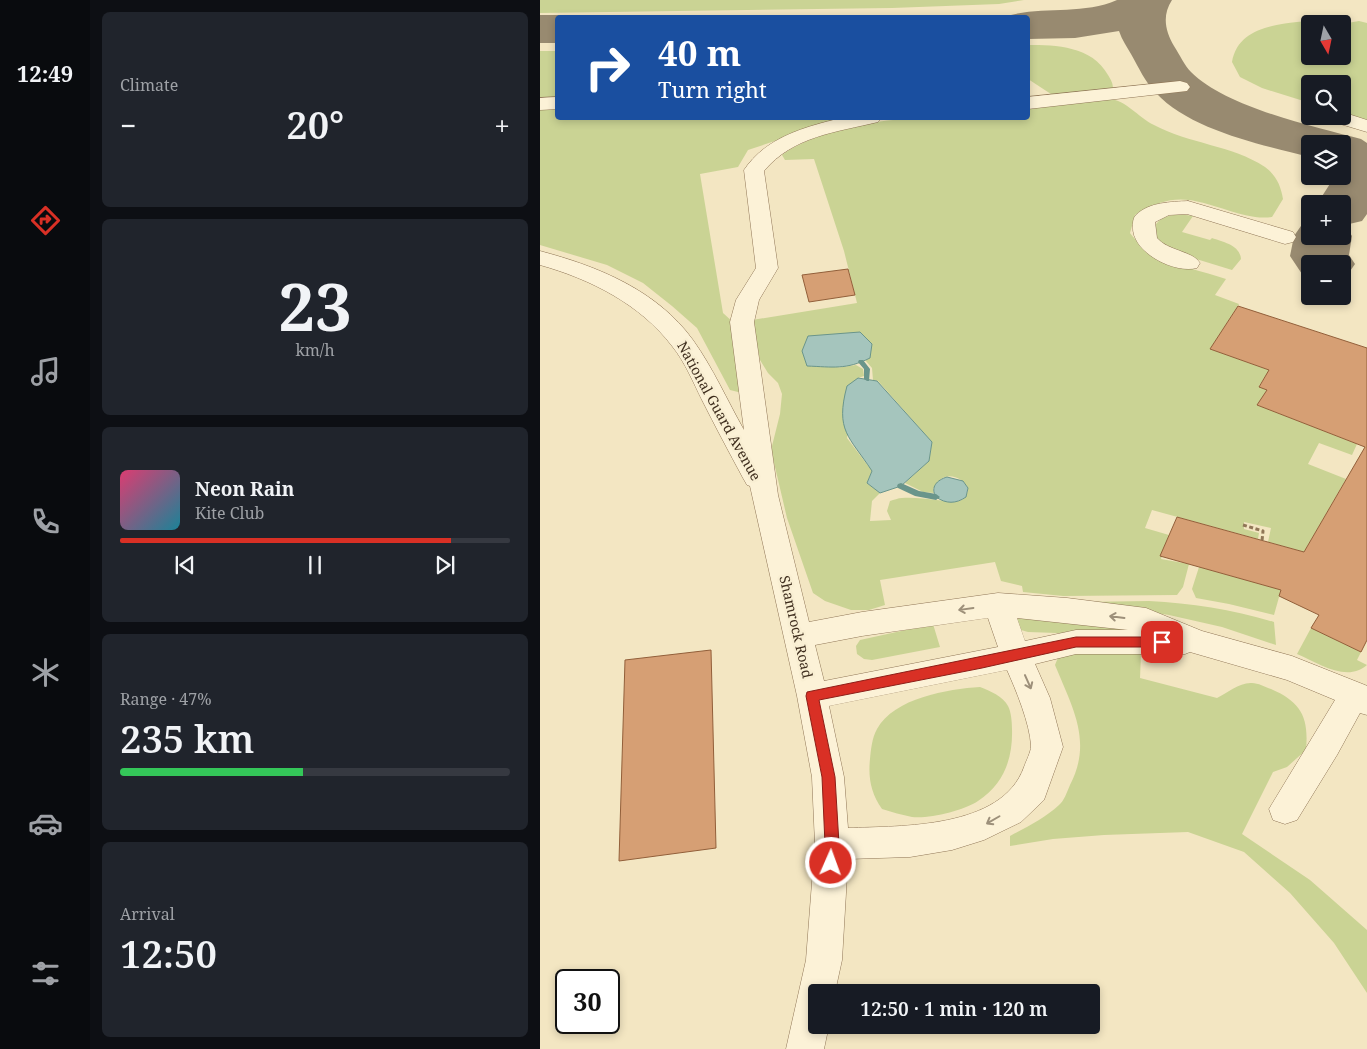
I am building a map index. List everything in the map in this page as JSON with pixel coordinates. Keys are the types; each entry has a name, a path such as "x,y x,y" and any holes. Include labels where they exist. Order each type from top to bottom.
{"street":[{"path":"1031,99 1180,87"},
{"path":"540,104 555,103"},
{"name":"Shamrock Road","path":"819,984 824,960 832,844 828,777 812,696 765,495 742,322 743,308 768,268 754,170 771,152 785,144 833,125 860,120"},
{"path":"1351,121 1367,126"},
{"path":"1189,263 1167,255 1152,246 1144,235 1144,219 1164,209 1188,207 1285,237"},
{"name":"National Guard Avenue","path":"540,258 594,276 625,292 657,316 680,339 695,363 765,495"},
{"path":"832,844 910,841 952,834 984,825 1009,811 1032,790 1047,747 1036,698 1016,656 998,605"},
{"path":"798,636 862,624 998,605 1146,620 1196,642 1292,669 1361,698 1326,745 1285,809"},
{"path":"812,696 1016,656 1076,642 1196,642"},
{"path":"805,1049 808,1034"}],"path":[{"path":"1243,525 1263,531 1262,540"}],"green space":[{"path":"540,0 1024,0 999,4 892,8 540,13"},
{"path":"1359,21 1367,23 1367,120 1351,115 1351,75 1301,75 1301,100 1262,88 1240,77 1232,62 1237,49 1245,39 1255,32 1282,24 1301,22 1301,65 1351,65 1351,22"},
{"path":"1030,45 1061,47 1083,53 1101,65 1113,85 1113,89 1054,96 1030,80"},
{"path":"540,51 555,51 555,97 540,97"},
{"path":"1109,99 1121,102 1148,122 1167,131 1239,154 1265,167 1275,177 1283,199 1272,217 1251,216 1192,200 1171,200 1135,215 1130,233 1139,243 1161,257 1174,263 1226,279 1215,295 1239,304 1210,349 1285,376 1266,375 1259,386 1267,390 1257,405 1357,444 1352,455 1319,443 1308,464 1346,479 1304,552 1268,542 1271,528 1244,522 1244,529 1259,533 1258,539 1152,510 1145,528 1169,535 1161,559 1189,564 1183,587 1177,595 1063,596 1023,592 1022,586 1001,581 995,562 880,580 885,605 869,610 851,610 825,601 813,593 787,518 771,450 780,414 782,394 778,383 768,373 760,360 752,320 857,303 844,251 814,159 785,160 782,155 819,136 844,128 896,120 1030,120 1030,108","holes":["870,358 865,360 872,368 873,380 878,381 932,442 929,461 905,483 923,492 934,493 933,489 941,479 952,476 960,479 968,488 964,498 957,502 915,498 898,499 890,501 887,511 891,520 870,521 872,501 880,493 867,483 872,471 847,438 858,378 864,376 863,369 856,365 836,368"]},
{"path":"555,105 555,120 862,120 787,137 748,150 738,167 700,174 723,313 734,323 744,388 738,392 730,390 697,328 643,283 607,265 540,245 540,106"},
{"path":"1171,215 1193,216 1182,232 1210,240 1212,238 1238,250 1241,259 1232,270 1193,258 1158,243 1154,227 1156,224"},
{"path":"1199,567 1281,590 1274,615 1196,598 1192,589"},
{"path":"1149,601 1181,603 1212,608 1274,622 1276,645 1222,627 1169,615 1079,602"},
{"path":"1021,616 1143,628 1144,636 1028,632 1021,630 1016,620"},
{"path":"933,624 940,647 872,660 864,659 857,654 856,646 860,640"},
{"path":"1311,628 1361,652 1357,660 1367,665 1359,670 1342,672 1332,670 1297,654"},
{"path":"1068,651 1141,654 1140,678 1217,698 1238,686 1254,683 1281,694 1296,705 1301,712 1306,728 1306,750 1287,767 1273,772 1242,834 1310,880 1367,930 1367,993 1334,943 1290,893 1244,852 1188,832 1053,839 1010,846 1010,836 1042,818 1061,803 1077,769 1080,754 1078,724 1055,665 1059,655"},
{"path":"980,687 1003,699 1009,708 1011,717 1012,740 1009,760 994,787 972,805 936,815 912,817 882,809 873,791 869,766 874,736 885,718 896,710 923,697 953,690"}],"water":[{"path":"860,332 872,344 870,358 846,366 807,366 802,351 808,336"},
{"path":"858,378 877,381 932,442 929,461 901,486 880,493 867,483 872,471 851,441 844,423 843,413 847,386"},
{"path":"947,477 963,481 968,488 966,497 951,502 936,497 934,487 940,480"}],"building":[{"path":"848,269 855,295 809,302 802,275"},
{"path":"1238,306 1367,348 1367,640 1361,652 1311,628 1319,615 1279,596 1281,590 1160,556 1177,517 1304,552 1365,447 1257,405 1267,390 1259,387 1269,370 1210,349"},
{"path":"711,650 716,848 619,861 625,660"}],"waterway":[{"path":"861,362 867,369 867,379"},
{"path":"901,486 918,494 936,497"}],"taxiway":[{"path":"1030,25 1091,23 1106,20 1136,9 1149,0"},
{"path":"1145,3 1142,25 1147,42 1169,78 1175,84 1189,96 1206,106 1244,122 1301,138"},
{"path":"540,29 555,29"},
{"path":"1351,157 1359,163 1364,174 1351,197"},
{"path":"1319,255 1321,245"}],"route":[{"path":"831,863 832,844 828,777 812,696 982,663 1076,642 1162,642"}]}
